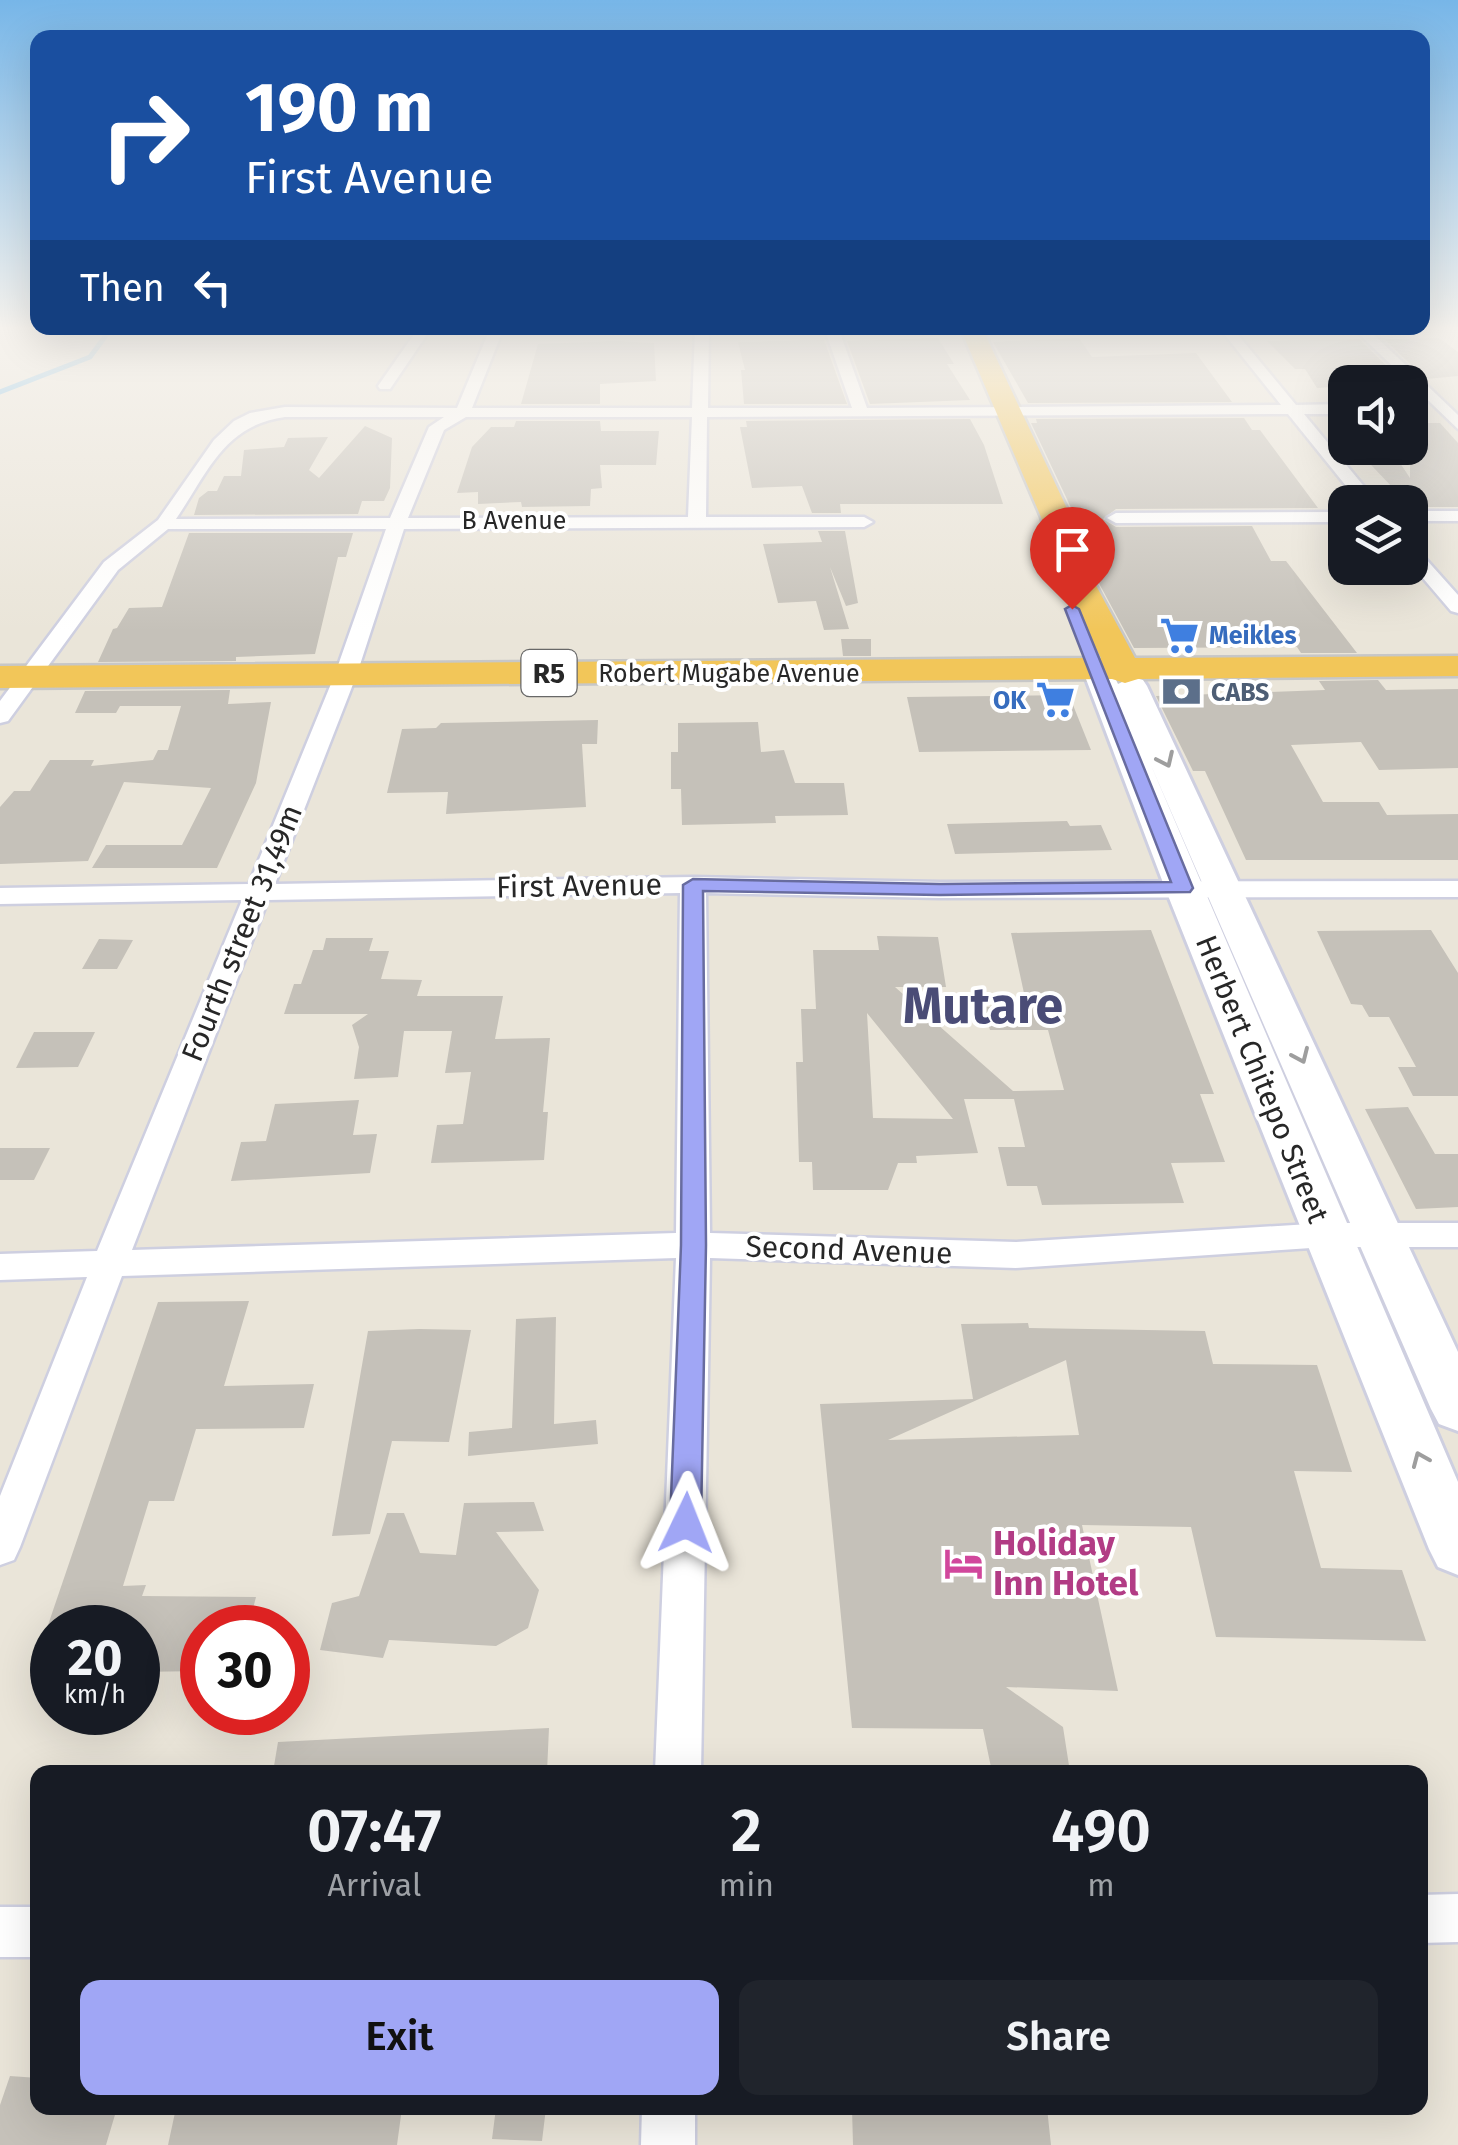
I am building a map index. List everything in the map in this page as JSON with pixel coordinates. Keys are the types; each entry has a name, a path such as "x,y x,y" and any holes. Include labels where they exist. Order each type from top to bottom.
{"highway":[{"name":"Herbert Chitepo Street","path":"1008,430 1056,517 1112,671"},
{"name":"Robert Mugabe Avenue","path":"13,677 1458,666"}],"main road":[{"name":"Herbert Chitepo Street","path":"1112,671 1204,888 1326,1235 1458,1549"},
{"name":"Herbert Chitepo Street","path":"1204,888 1382,1235 1458,1409"}],"street":[{"path":"0,716 13,677 111,566 164,524 233,430"},
{"name":"Fourth street 31,49m","path":"0,1548 109,1264 346,674 398,521 436,430"},
{"path":"697,520 699,430"},
{"path":"1311,430 1354,485"},
{"path":"1428,516 1458,516"},
{"path":"1116,518 1328,517"},
{"name":"B Avenue","path":"164,524 864,522"},
{"path":"1428,573 1458,607"},
{"path":"678,1765 694,1245 693,885"},
{"name":"First Avenue","path":"0,896 693,885 940,890 1458,888"},
{"name":"Second Avenue","path":"0,1267 694,1245 1016,1255 1326,1235 1458,1235"},
{"path":"1428,1919 1458,1918"},
{"path":"0,1932 30,1932"},
{"path":"668,2145 669,2115"}],"building":[{"path":"361,430 374,430 392,438 390,488 384,501 362,501 358,514 194,515 199,498 208,491 217,491 224,476 241,476 244,450 284,447 288,438 328,437 309,470 319,478"},
{"path":"488,430 659,431 656,465 600,465 602,488 591,489 590,506 478,504 478,492 457,493 472,447"},
{"path":"741,430 976,430 1003,504 840,504 841,513 812,513 802,486 752,488"},
{"path":"1034,430 1260,430 1318,508 1116,509 1103,519 1116,527 1252,526 1271,561 1286,561 1357,653 1301,653 1297,647 1134,648 1095,576 1083,533"},
{"path":"1428,430 1446,430 1458,443 1458,507 1428,507 1428,485 1390,485 1371,465 1401,465 1410,478 1410,465 1428,465"},
{"path":"818,531 845,531 858,603 846,606 830,567 849,629 824,630 816,601 778,603 763,544 822,542"},
{"path":"189,533 353,533 346,557 338,557 315,654 236,657 236,661 98,662 113,629 129,608 162,607"},
{"path":"841,639 871,639 871,656 843,656"},
{"path":"1378,680 1386,690 1458,689 1458,768 1379,770 1361,742 1291,745 1323,802 1379,802 1387,815 1458,814 1458,860 1246,860 1205,771 1193,771 1156,696 1325,690 1319,681"},
{"path":"230,690 228,704 271,702 256,783 217,868 92,868 106,845 182,845 211,788 124,782 88,861 0,864 0,807 14,791 30,791 50,760 94,760 91,766 153,760 158,750 168,750 181,706 120,706 116,713 75,713 85,691"},
{"path":"1069,695 1091,750 919,752 907,697"},
{"path":"598,720 597,744 582,744 586,807 446,814 448,792 387,793 402,729 436,728 441,723"},
{"path":"758,722 761,752 784,750 795,783 844,783 848,815 775,816 776,823 682,825 681,789 671,789 671,752 678,752 678,723"},
{"path":"1067,821 1070,826 1101,825 1112,850 955,854 947,824"},
{"path":"1151,930 1214,1094 1200,1094 1225,1162 1171,1163 1184,1203 1042,1205 1037,1186 1007,1186 998,1147 1025,1147 1014,1099 964,1099 978,1153 916,1156 917,1163 898,1163 888,1190 813,1190 812,1162 799,1162 796,1062 803,1062 801,1009 816,1009 813,950 879,950 877,936 938,937 946,987 895,987 1013,1091 1064,1090 1048,1030 990,1030 984,1007 1027,1007 1011,933","holes":["867,1013 953,1119 873,1118"]},
{"path":"1431,930 1458,973 1458,1096 1413,1096 1398,1067 1416,1067 1389,1017 1369,1017 1362,1005 1351,1004 1317,931"},
{"path":"326,938 373,938 369,951 389,951 381,979 422,980 417,996 503,996 495,1039 550,1038 543,1112 548,1112 544,1160 431,1163 437,1125 463,1124 471,1072 445,1073 452,1031 404,1031 398,1077 354,1079 359,1047 352,1025 368,1014 284,1014 294,984 301,984 313,950 323,950"},
{"path":"99,939 133,940 117,969 82,969"},
{"path":"34,1032 95,1032 78,1067 16,1068"},
{"path":"359,1100 353,1135 377,1134 370,1173 231,1181 241,1142 266,1141 275,1104"},
{"path":"1408,1107 1435,1154 1458,1154 1458,1207 1416,1209 1365,1109"},
{"path":"0,1148 50,1148 34,1180 0,1180"},
{"path":"249,1301 224,1386 314,1384 304,1428 196,1429 174,1501 149,1501 123,1586 146,1585 142,1596 256,1597 254,1605 180,1605 180,1671 160,1672 160,1605 55,1605 158,1302"},
{"path":"556,1317 554,1424 596,1420 598,1444 468,1456 469,1432 512,1428 516,1319"},
{"path":"961,1324 1205,1331 1213,1364 1317,1365 1352,1472 1294,1471 1321,1568 1402,1570 1426,1641 1216,1637 1191,1527 1082,1525 1118,1691 1006,1687 1063,1727 1069,1765 991,1765 983,1729 852,1728 820,1404 973,1399","holes":["1066,1360 1079,1435 888,1440"]},
{"path":"471,1330 449,1442 392,1441 370,1534 332,1536 368,1331"},
{"path":"534,1502 544,1531 496,1532 539,1590 528,1628 496,1646 389,1640 383,1658 320,1650 332,1603 359,1596 387,1513 404,1513 420,1553 456,1555 464,1503"},
{"path":"549,1728 547,1765 274,1765 278,1742"},
{"path":"10,2076 30,2077 30,2115 115,2115 106,2145 0,2145 0,2105"},
{"path":"174,2115 401,2115 397,2145 168,2145"},
{"path":"495,2115 545,2115 542,2141 492,2139"},
{"path":"852,2115 1048,2115 1051,2145 853,2145"}],"place":[{"name":"Meikles","path":"1179,635"},
{"name":"CABS","path":"1181,692"},
{"name":"OK","path":"1056,700"},
{"name":"Holiday Inn Hotel","path":"963,1563"}],"district":[{"name":"Mutare","path":"983,1005"}],"route":[{"path":"686,1523 694,1245 693,885 940,890 1183,888 1072,609"}]}
